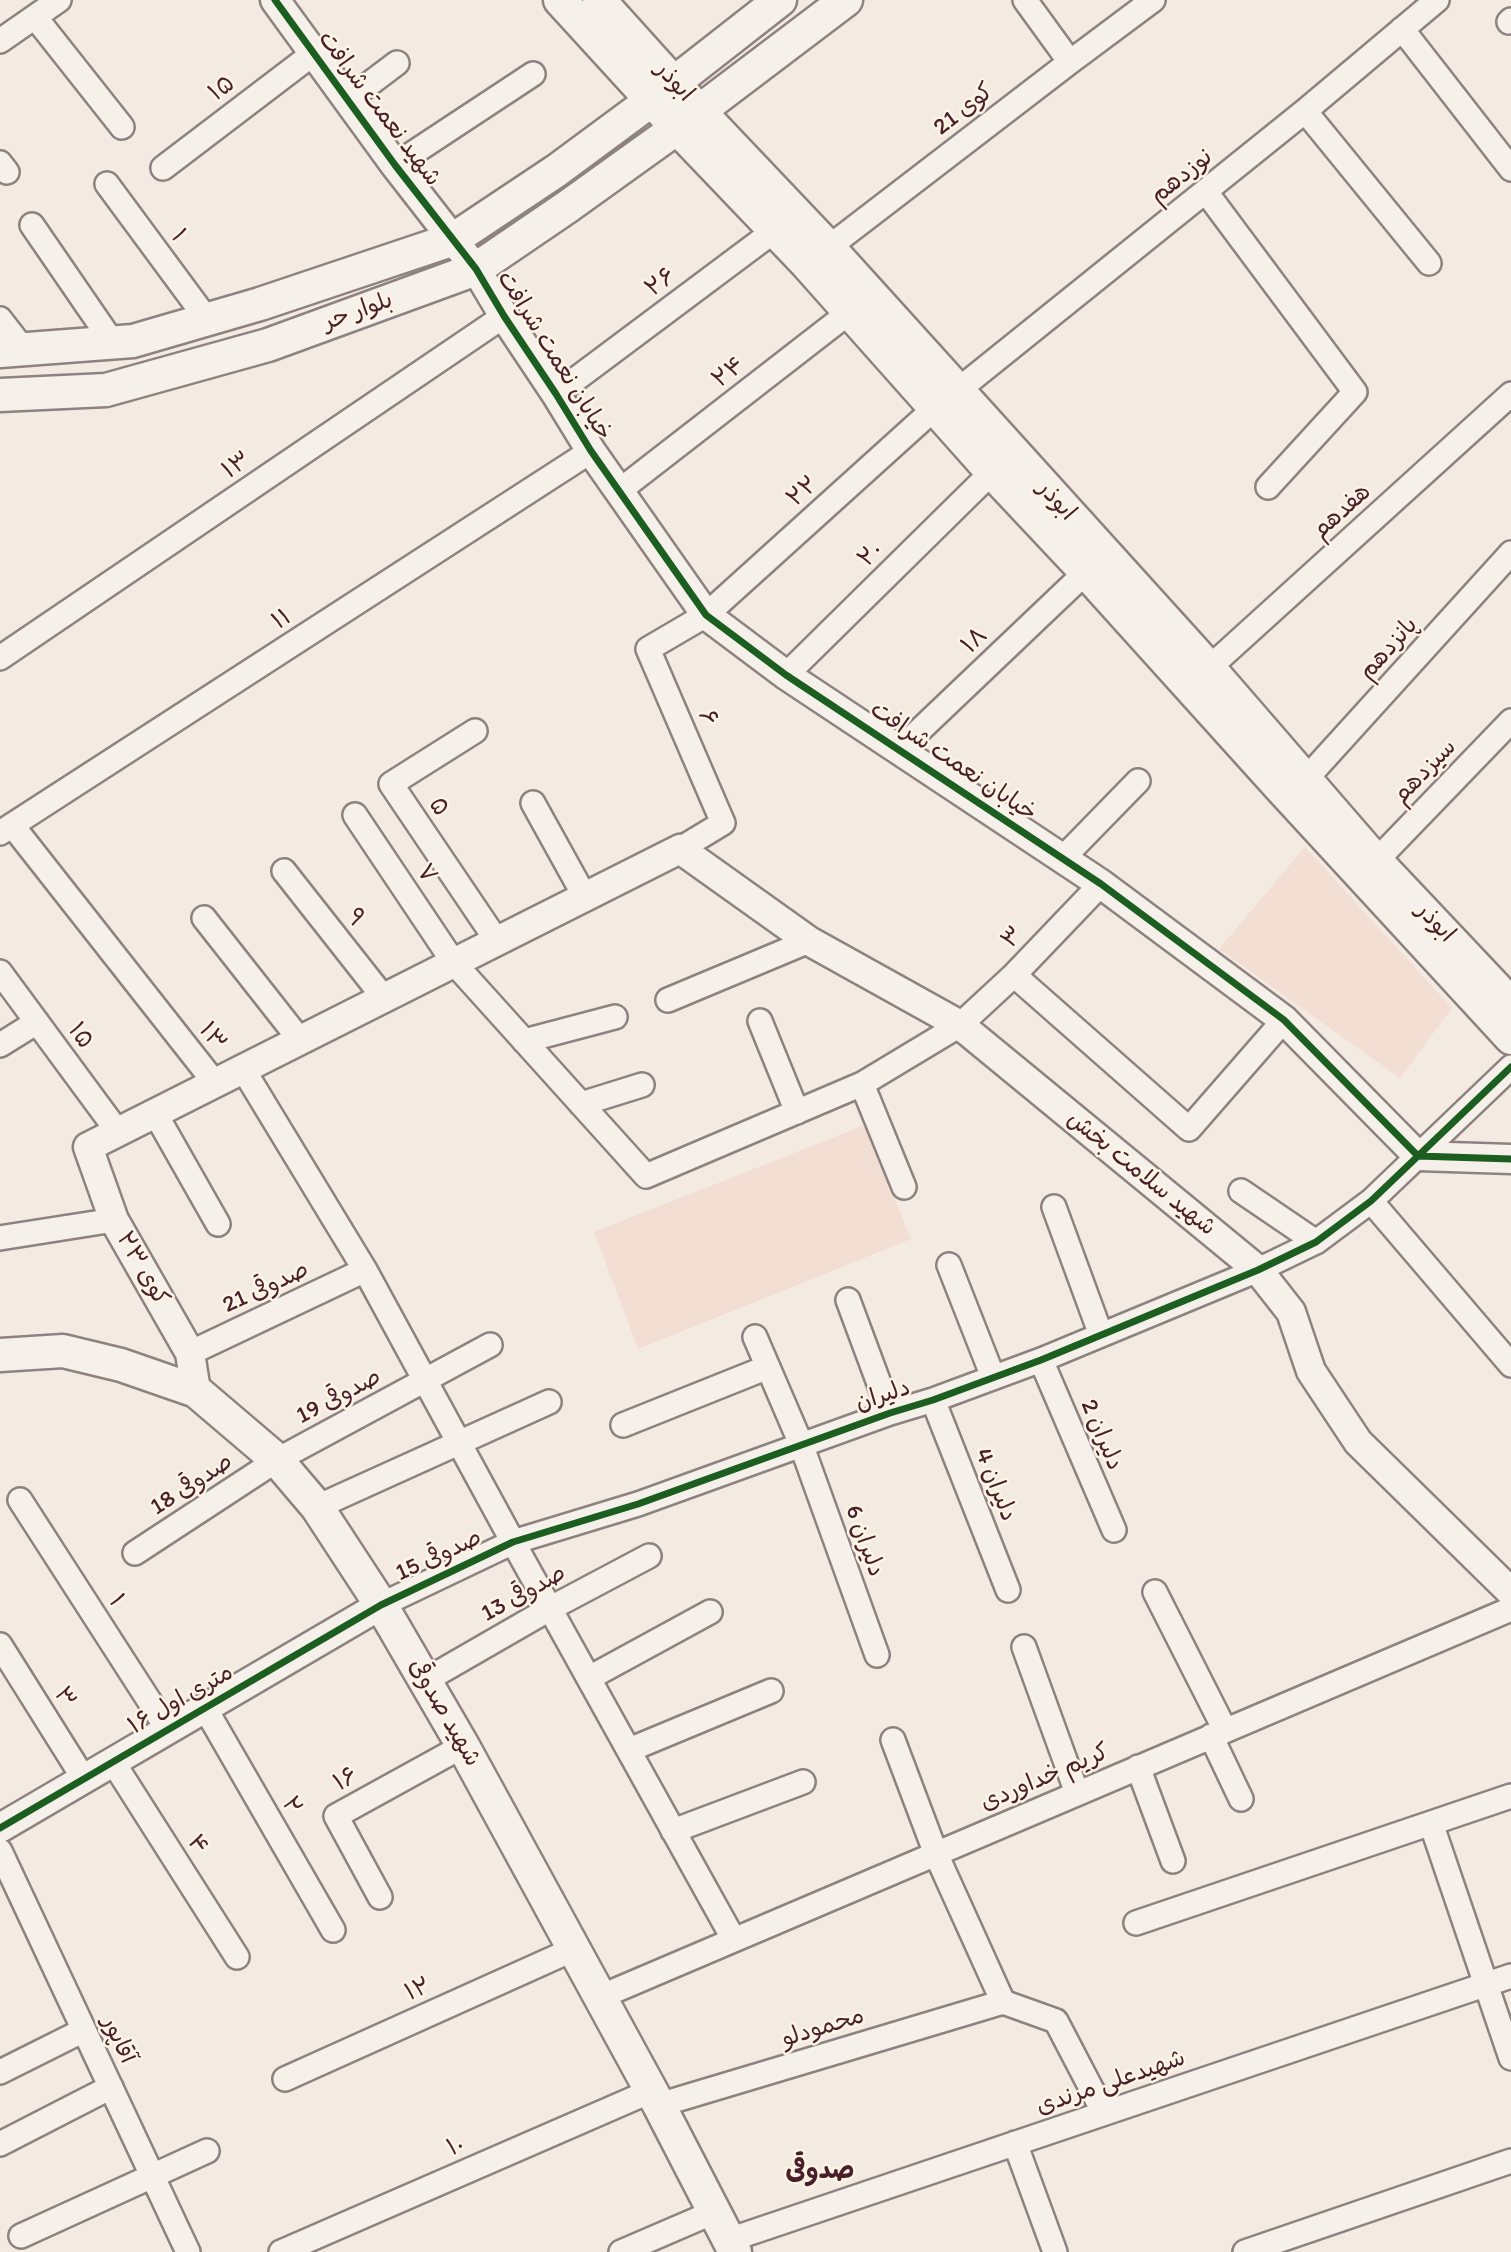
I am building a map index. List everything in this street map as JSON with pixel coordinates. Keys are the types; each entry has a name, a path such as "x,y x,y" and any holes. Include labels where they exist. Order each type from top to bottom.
{"main road":[{"name":"ابوذر","path":"560,0 663,92 787,222 946,400 1209,668 1376,861 1511,1004"},
{"name":"ابوذر","path":"599,0 663,92"},
{"name":"بلوار حر","path":"0,395 106,390 268,345 476,269 567,207 846,0"},
{"name":"بلوار حر","path":"12,351 133,341 260,304 454,239 556,171 663,92 767,4"},
{"name":"ابوذر","path":"946,400 992,472 1511,1038"},
{"name":"شهید صدوقی","path":"0,1355 63,1351 121,1365 196,1391 277,1461 317,1507 382,1605 463,1746 655,2098 732,2246"}],"street":[{"path":"0,41 59,0"},
{"name":"شهید نعمت شرافت","path":"275,0 395,165 476,269"},
{"path":"1025,0 1070,62"},
{"name":"کوی 21","path":"818,256 1153,0"},
{"name":"نوزدهم","path":"946,400 1306,111 1437,0"},
{"path":"35,17 121,127"},
{"path":"1402,29 1511,169"},
{"name":"۱۵","path":"163,168 314,53"},
{"path":"348,100 397,63"},
{"path":"395,165 533,74"},
{"path":"1306,111 1429,263"},
{"name":"۱","path":"107,184 206,318"},
{"path":"1206,192 1355,392 1268,487"},
{"name":"۲۶","path":"556,394 787,222"},
{"path":"32,225 113,343"},
{"name":"خیابان نعمت شرافت","path":"476,269 503,316 591,451 706,615 786,675 1101,884 1284,1020 1418,1156"},
{"name":"۲۴","path":"619,491 860,304"},
{"name":"۱۳","path":"0,658 503,316"},
{"path":"0,318 12,351"},
{"name":"هفدهم","path":"1209,668 1511,394"},
{"name":"۲۲","path":"706,615 946,400"},
{"name":"۱۱","path":"6,829 591,451"},
{"name":"۲۰","path":"786,675 992,472"},
{"name":"پانزدهم","path":"1305,780 1511,553"},
{"name":"۱۸","path":"900,749 1086,572"},
{"name":"۶","path":"680,849 723,823 648,649 706,615"},
{"name":"سیزدهم","path":"1376,861 1511,721"},
{"name":"۵","path":"475,731 391,784 497,941"},
{"path":"1063,858 1138,781"},
{"path":"533,803 584,897"},
{"name":"۷","path":"355,815 454,963 581,1104"},
{"name":"۱۳","path":"6,829 215,1083"},
{"path":"118,1132 680,849"},
{"name":"شهید سلامت بخش","path":"680,849 809,941 960,1025 1258,1270 1291,1312 1311,1371 1358,1442 1511,1592"},
{"name":"۹","path":"284,870 384,998"},
{"name":"۳","path":"581,1104 646,1176 862,1084 960,1025 1014,975 1101,884"},
{"path":"204,918 300,1040"},
{"path":"668,1000 809,941"},
{"name":"۱۵","path":"0,972 118,1132"},
{"path":"1014,975 1189,1129 1284,1020"},
{"path":"524,1041 615,1017"},
{"path":"760,1021 797,1112"},
{"path":"0,1045 37,1022"},
{"name":"دلیران","path":"513,1542 638,1504 933,1400 1041,1360 1258,1270 1316,1242 1371,1201 1511,1067"},
{"path":"243,1069 365,1270 734,1940"},
{"path":"862,1084 904,1187"},
{"path":"581,1104 642,1085"},
{"path":"155,1113 218,1224"},
{"name":"کوی ۲۳","path":"118,1132 88,1147 114,1220 190,1353 196,1391"},
{"path":"1418,1156 1511,1159"},
{"path":"1241,1191 1316,1242"},
{"path":"1371,1201 1511,1365"},
{"path":"1054,1207 1101,1335"},
{"path":"0,1238 114,1220"},
{"path":"949,1265 993,1377"},
{"name":"صدوقی 21","path":"190,1353 365,1270"},
{"path":"848,1300 890,1413"},
{"name":"دلیران 6","path":"755,1337 802,1444 877,1654"},
{"name":"صدوقی 19","path":"277,1461 490,1345"},
{"name":"دلیران 2","path":"1041,1360 1114,1530"},
{"path":"623,1425 768,1367"},
{"name":"دلیران 4","path":"933,1400 1008,1590"},
{"path":"317,1507 549,1402"},
{"name":"صدوقی 18","path":"135,1553 277,1461"},
{"name":"۱","path":"20,1500 168,1730"},
{"name":"صدوقی 15","path":"382,1605 513,1542"},
{"name":"صدوقی 13","path":"426,1681 551,1608 649,1556"},
{"path":"1155,1592 1218,1733 1241,1799"},
{"name":"۱۶ متری اول","path":"0,1828 382,1605"},
{"name":"کریم خداوردی","path":"600,1997 1511,1609"},
{"path":"589,1678 710,1612"},
{"name":"۳","path":"0,1645 84,1779"},
{"path":"1024,1647 1077,1793"},
{"path":"629,1750 771,1691"},
{"name":"۲","path":"205,1708 333,1930"},
{"path":"892,1740 936,1854 1003,2002 1056,2021 1104,2113"},
{"name":"۱۶","path":"380,1897 335,1816 463,1746"},
{"name":"۴","path":"113,1762 237,1957"},
{"path":"1138,1768 1173,1861"},
{"path":"673,1831 803,1783"},
{"path":"1136,1923 1511,1796"},
{"path":"1431,1823 1511,2058"},
{"name":"آقاپور","path":"0,1851 188,2252"},
{"name":"۱۲","path":"285,2079 574,1949"},
{"name":"شهیدعلی مرندی","path":"732,2246 1015,2143 1511,1976"},
{"name":"محمودلو","path":"655,2098 1003,2002"},
{"path":"0,2072 84,2030"},
{"path":"0,2144 111,2087"},
{"name":"۱۰","path":"281,2252 655,2098"},
{"path":"1015,2143 1055,2252"},
{"path":"21,2236 207,2151"},
{"path":"1245,2252 1511,2161"},
{"path":"621,2252 714,2212"}],"shaded area":[{"path":"1305,847 1452,1008 1400,1078 1219,949"},
{"path":"865,1125 911,1239 638,1349 594,1232"}],"cycle path":[{"path":"275,0 395,165 476,269 591,451 706,615 786,675 1101,884 1284,1020 1418,1156 1511,1159"},
{"path":"0,1828 381,1605 513,1542 638,1504 1041,1360 1258,1270 1316,1242 1371,1201 1511,1067"}],"district":[{"name":"صدوقی","path":"820,2171"}]}
